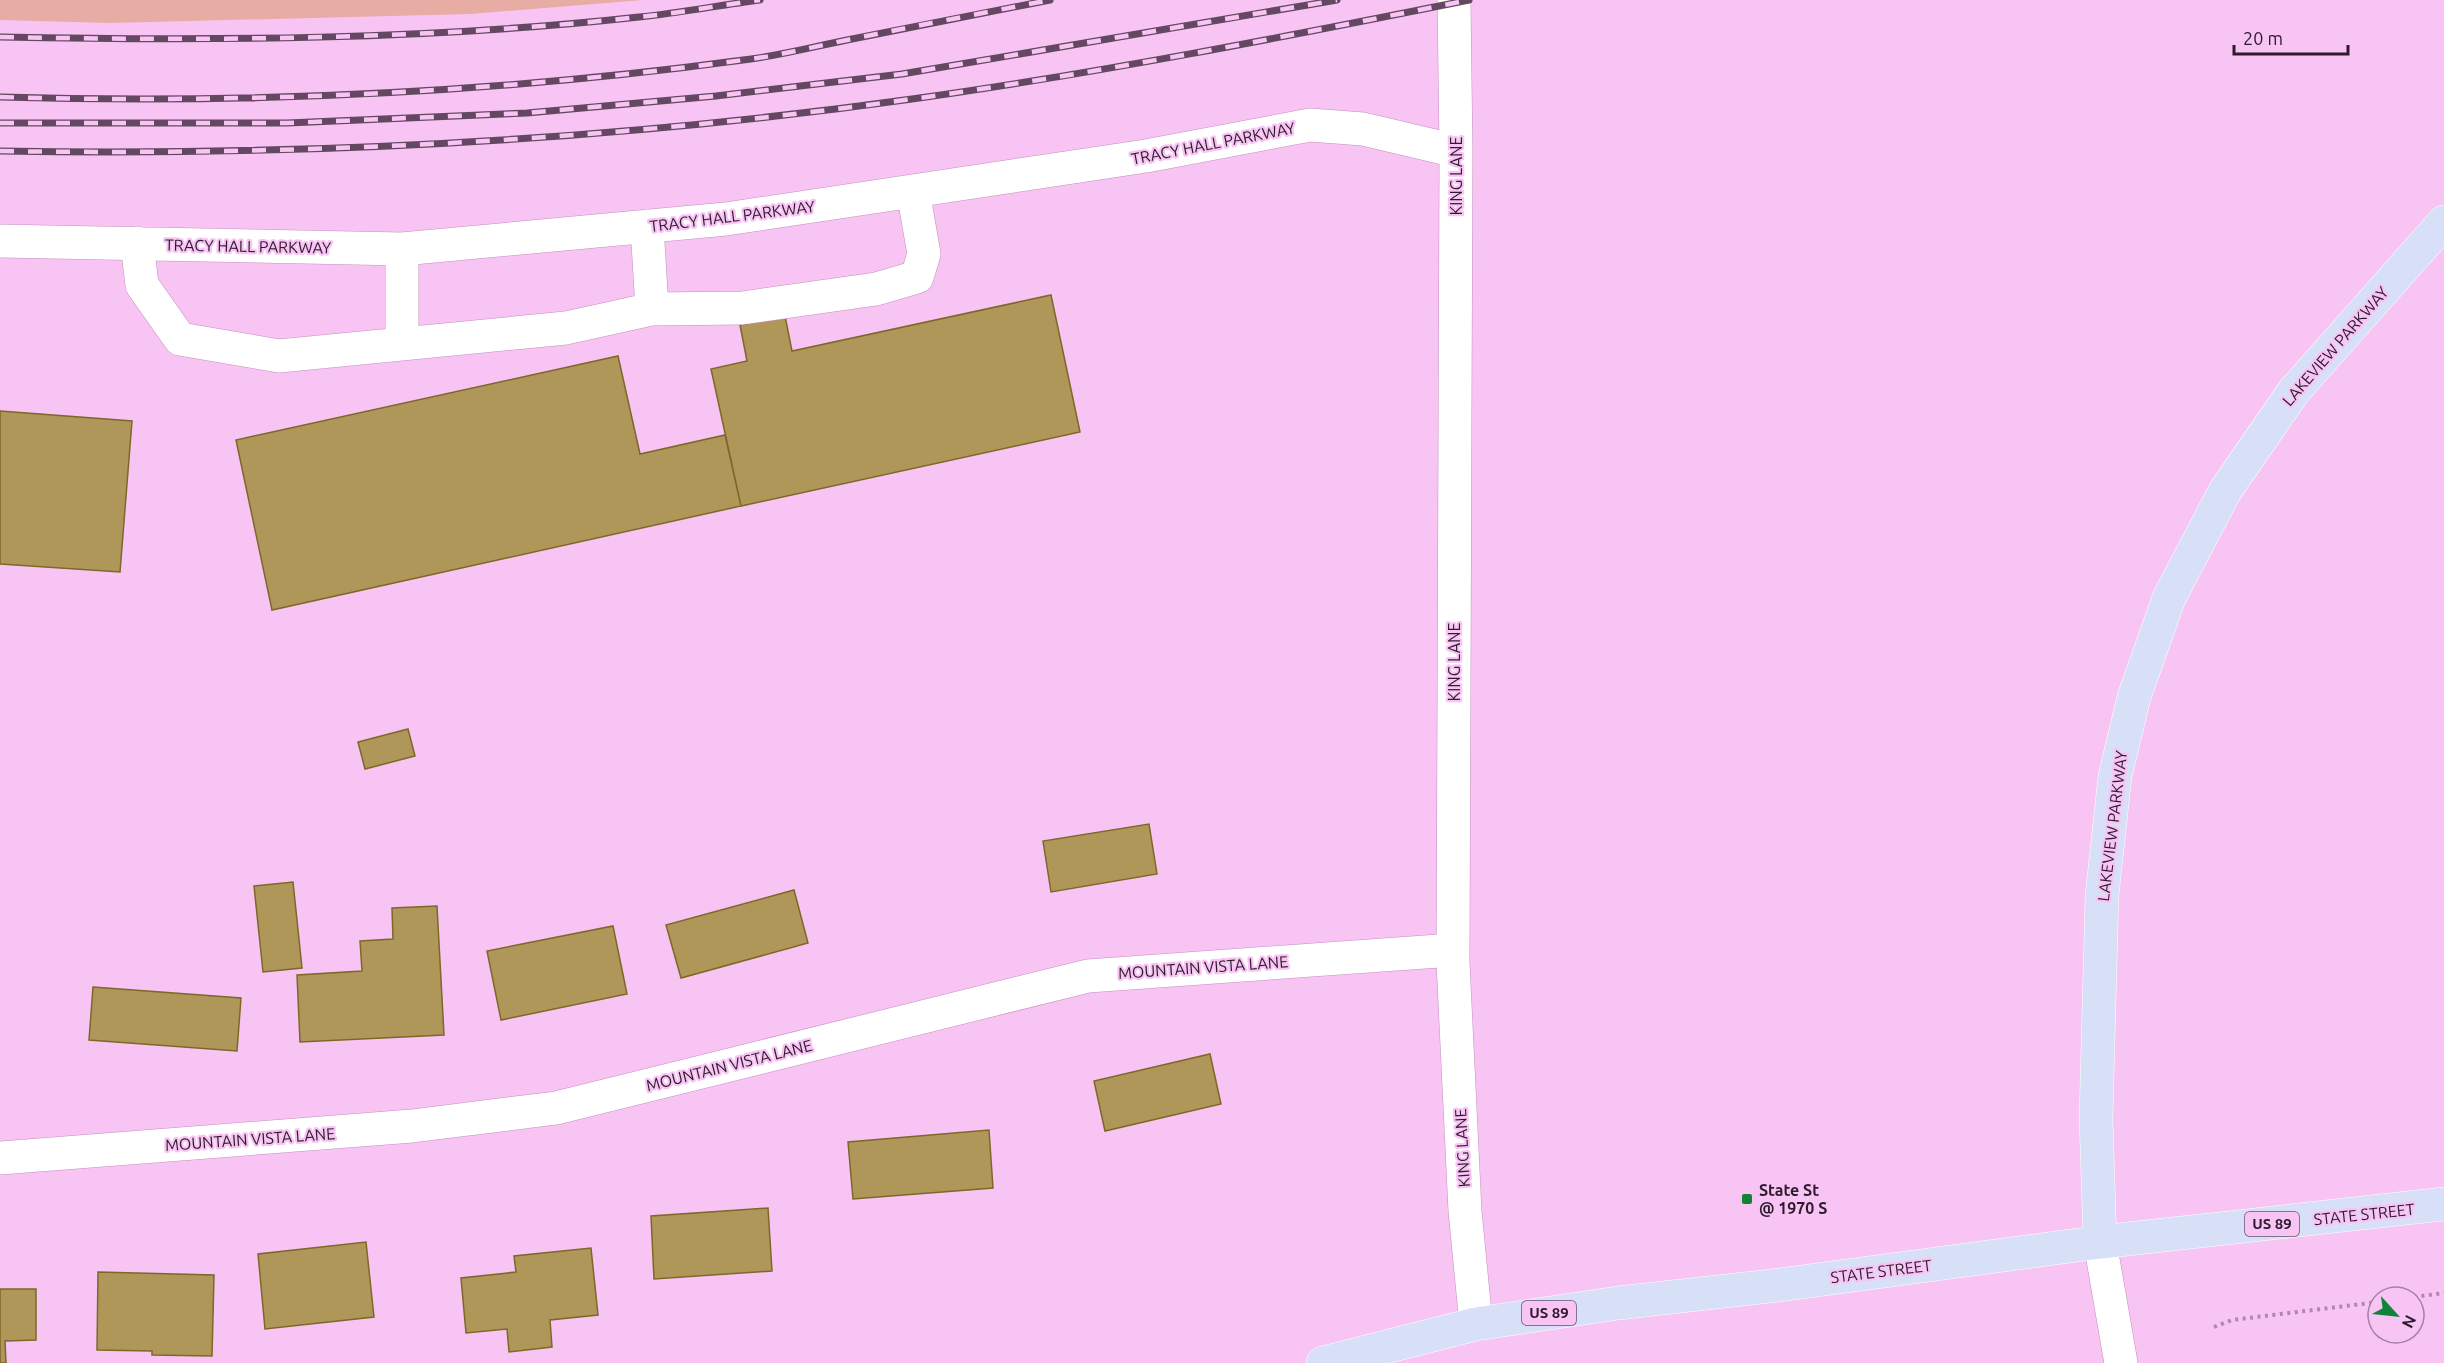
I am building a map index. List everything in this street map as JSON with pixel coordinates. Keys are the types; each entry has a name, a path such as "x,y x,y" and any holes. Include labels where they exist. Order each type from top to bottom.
{"main road":[{"name":"LAKEVIEW PARKWAY","path":"2100,1242 2096,1118 2102,895 2115,777 2134,696 2169,598 2225,491 2294,391 2444,222"},
{"name":"STATE STREET","path":"1323,1363 1476,1324 1618,1303 1780,1285 2100,1242 2444,1204"}],"street":[{"name":"KING LANE","path":"1454,0 1456,151 1453,950 1465,1210 1476,1324"},
{"name":"TRACY HALL PARKWAY","path":"0,241 402,249 726,219 1146,156 1310,125 1363,129 1456,151"},
{"path":"137,243 142,285 180,339 279,356 566,328 652,309 742,308 876,289 917,277 924,254 913,191"},
{"path":"647,226 652,309"},
{"path":"402,249 402,343"},
{"name":"MOUNTAIN VISTA LANE","path":"0,1158 412,1126 556,1108 1088,975 1453,950"},
{"path":"2100,1242 2121,1363"}],"path":[{"path":"2426,1295 2444,1293"},
{"path":"2214,1327 2232,1320 2366,1303"}],"shaded area":[{"path":"0,0 643,0 470,14 110,23 0,20"}],"building":[{"path":"1051,295 1080,432 741,506 711,369 747,361 740,325 785,316 792,351"},
{"path":"618,356 640,454 725,435 741,506 272,610 236,440"},
{"path":"0,411 132,421 120,572 0,564"},
{"path":"408,729 415,756 365,769 358,742"},
{"path":"1149,824 1157,874 1051,892 1043,841"},
{"path":"293,882 302,968 263,972 254,886"},
{"path":"794,890 808,943 681,978 666,925"},
{"path":"437,906 444,1035 300,1042 297,975 362,971 360,941 393,939 392,908"},
{"path":"613,926 627,994 501,1020 487,951"},
{"path":"93,987 241,998 237,1051 89,1040"},
{"path":"1210,1054 1221,1104 1105,1131 1094,1081"},
{"path":"989,1130 993,1188 853,1199 848,1142"},
{"path":"768,1208 772,1271 654,1279 651,1216"},
{"path":"366,1242 374,1317 265,1329 258,1254"},
{"path":"591,1248 598,1315 550,1320 552,1347 509,1352 507,1329 466,1333 461,1278 516,1272 514,1256"},
{"path":"98,1272 214,1275 212,1356 152,1355 152,1351 97,1350"},
{"path":"0,1289 36,1289 36,1340 5,1341 6,1363 0,1363"}],"railway":[{"path":"0,37 160,39 400,34 560,25 760,0"},
{"path":"0,97 93,99 279,97 372,94 558,81 769,56 1050,0"},
{"path":"0,123 287,123 527,113 716,96 902,74 1337,0"},
{"path":"0,151 229,151 343,148 457,143 685,126 912,99 1052,78 1261,41 1469,0"}],"place":[{"name":"State St @ 1970 S","path":"1747,1199"}]}
